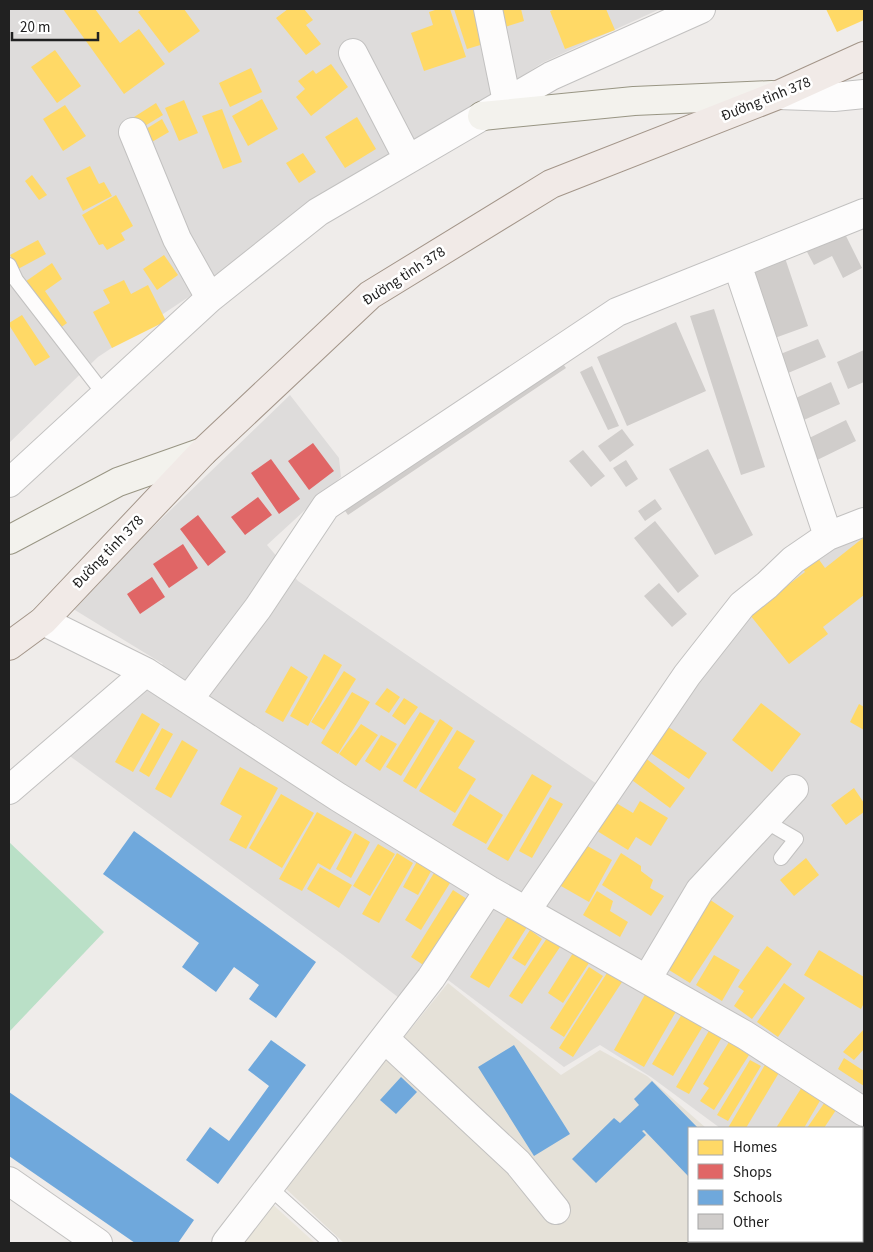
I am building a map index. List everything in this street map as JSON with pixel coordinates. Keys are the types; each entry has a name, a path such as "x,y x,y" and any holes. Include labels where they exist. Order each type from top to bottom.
{"main road":[{"name":"Đường tỉnh 378","path":"9,646 43,620 203,452 370,295 551,184 778,95 864,56"},
{"path":"482,116 634,101 778,95"},
{"path":"9,540 118,482 203,452"}],"street":[{"path":"488,9 507,102"},
{"path":"9,482 210,298 318,212 551,76 701,9"},
{"path":"353,53 408,159"},
{"path":"778,95 834,97 864,94"},
{"path":"133,132 177,239 210,298"},
{"path":"189,699 258,608 326,506 617,312 864,213"},
{"path":"737,264 828,536"},
{"path":"526,911 687,675 742,605 767,585 793,560 828,536 864,522"},
{"path":"43,620 146,672 338,797 489,890 746,1035 864,1112"},
{"path":"9,790 146,672"},
{"path":"647,979 700,890 794,789"},
{"path":"226,1243 431,978 489,890"},
{"path":"385,1039 518,1163 556,1210"},
{"path":"9,1181 98,1243"}],"lane":[{"path":"9,265 16,280 104,394"},
{"path":"764,821 796,839 781,858"},
{"path":"270,1188 331,1243"}],"shaded area":[{"path":"660,9 542,63 98,357 9,443 9,10"},
{"path":"290,395 339,458 341,477 267,545 298,581 597,784 712,646 826,540 864,530 863,1139 863,1127 719,1127 651,1077 600,1045 564,1067 448,980 420,1014 343,955 67,754 163,664 70,607"},
{"path":"448,983 561,1075 600,1050 647,1076 705,1127 688,1127 688,1242 821,1243 344,1243 283,1186"},
{"path":"270,1202 315,1243 238,1243"}],"green space":[{"path":"9,842 104,932 9,1032"}],"building: Homes":[{"path":"63,9 95,9 120,43 139,29 165,64 124,94"},
{"path":"142,9 184,9 200,31 169,53 138,12"},
{"path":"288,9 304,9 313,20 306,25 321,44 306,55 276,18"},
{"path":"438,9 450,9 466,57 424,71 411,33 433,25 429,12"},
{"path":"454,9 477,9 487,43 467,49"},
{"path":"499,9 521,9 524,21 505,27"},
{"path":"555,9 606,9 615,30 565,49 550,11"},
{"path":"826,9 864,9 864,20 837,32"},
{"path":"55,50 81,86 57,103 31,67"},
{"path":"331,64 348,87 311,116 296,97 305,89 298,81 313,70 316,74"},
{"path":"251,68 262,92 230,107 219,83"},
{"path":"262,99 278,129 248,146 232,116"},
{"path":"184,100 198,133 179,141 165,108"},
{"path":"156,103 163,115 138,130 131,119"},
{"path":"65,105 86,136 63,151 43,119"},
{"path":"222,109 242,162 223,169 202,116"},
{"path":"357,117 376,149 345,168 325,137"},
{"path":"162,119 169,132 145,146 138,134"},
{"path":"303,153 316,172 299,183 286,163"},
{"path":"90,166 99,184 104,182 112,196 83,211 66,178"},
{"path":"32,175 47,195 39,200 25,181"},
{"path":"116,195 133,226 121,233 125,240 107,250 103,244 99,245 82,215"},
{"path":"38,240 46,254 18,269 10,255"},
{"path":"164,255 178,275 157,290 143,269"},
{"path":"52,263 62,279 45,291 67,323 56,331 22,284"},
{"path":"124,280 131,294 148,285 166,321 112,348 93,312 110,303 103,290"},
{"path":"22,315 50,357 35,366 9,325 9,323"},
{"path":"863,538 864,595 823,627 828,634 789,664 742,605 775,595 805,572 800,565 815,554 825,568"},
{"path":"324,654 342,665 308,726 290,716"},
{"path":"291,666 308,677 283,722 265,712"},
{"path":"344,671 356,679 324,730 311,722"},
{"path":"387,688 400,697 389,713 375,704"},
{"path":"352,692 370,702 338,754 321,743"},
{"path":"404,698 418,707 405,725 392,716"},
{"path":"761,703 801,734 772,772 732,740"},
{"path":"859,704 864,707 864,730 850,722"},
{"path":"420,712 435,721 401,776 386,767"},
{"path":"142,713 160,724 133,772 115,762"},
{"path":"440,719 453,728 416,789 403,781"},
{"path":"661,722 707,753 689,779 643,748"},
{"path":"361,724 378,735 356,766 339,754"},
{"path":"162,728 173,734 149,777 139,771"},
{"path":"457,730 475,741 458,768 476,779 455,813 419,791"},
{"path":"381,735 397,744 380,771 365,761"},
{"path":"182,740 198,750 171,798 155,789"},
{"path":"640,754 685,788 670,808 625,775"},
{"path":"240,767 278,788 246,849 229,840 242,816 220,804"},
{"path":"532,774 552,786 508,861 487,849"},
{"path":"854,788 864,803 864,812 846,825 831,805"},
{"path":"281,794 314,813 282,868 249,848"},
{"path":"470,794 503,815 486,844 452,825"},
{"path":"550,797 563,804 532,858 519,851"},
{"path":"606,797 633,813 640,801 668,818 651,846 636,837 628,850 589,826"},
{"path":"317,812 352,832 330,870 318,863 302,891 279,879"},
{"path":"355,833 370,842 351,878 336,869"},
{"path":"577,840 612,860 589,902 554,882"},
{"path":"378,844 395,854 370,896 353,886"},
{"path":"397,853 413,863 379,923 362,914"},
{"path":"621,853 641,866 641,871 653,880 650,888 664,896 651,916 602,885"},
{"path":"420,856 435,864 418,895 403,887"},
{"path":"806,858 819,875 794,896 780,880"},
{"path":"320,867 352,885 339,908 307,889"},
{"path":"434,873 450,883 421,930 405,920"},
{"path":"453,890 470,901 428,968 411,957"},
{"path":"597,891 613,901 610,911 628,922 620,937 583,915"},
{"path":"706,897 734,916 690,983 661,965"},
{"path":"508,916 527,927 489,988 470,977"},
{"path":"530,930 542,939 525,966 512,958"},
{"path":"547,938 560,947 522,1004 509,996"},
{"path":"767,946 792,964 752,1019 734,1006 744,991 738,987"},
{"path":"819,950 864,977 864,1003 861,1009 804,975"},
{"path":"573,953 589,963 563,1003 548,993"},
{"path":"714,955 740,970 722,1001 696,985"},
{"path":"589,967 603,976 564,1037 550,1028"},
{"path":"607,973 622,982 573,1057 559,1048"},
{"path":"784,983 805,998 778,1037 757,1022"},
{"path":"647,991 678,1008 644,1067 614,1050"},
{"path":"682,1014 703,1026 673,1076 652,1064"},
{"path":"710,1029 722,1037 689,1094 676,1087"},
{"path":"864,1029 864,1049 854,1060 843,1052"},
{"path":"729,1042 749,1055 714,1110 700,1101 709,1088 703,1084"},
{"path":"844,1058 864,1071 864,1086 838,1069"},
{"path":"750,1060 761,1066 728,1121 717,1115"},
{"path":"766,1063 780,1071 747,1127 729,1127"},
{"path":"802,1087 821,1099 805,1127 777,1127"},
{"path":"827,1099 838,1107 825,1127 808,1127"}],"building: Shops":[{"path":"313,443 334,471 309,490 288,461"},
{"path":"271,459 300,499 279,514 251,473"},
{"path":"258,497 272,515 245,535 231,517"},
{"path":"198,515 226,552 208,566 180,529"},
{"path":"183,544 198,568 169,588 153,564"},
{"path":"152,577 165,597 140,614 127,594"}],"building: Schools":[{"path":"134,831 316,962 276,1018 249,999 259,985 234,967 216,992 182,967 199,943 103,874"},
{"path":"271,1040 306,1065 218,1184 186,1160 210,1127 229,1141 269,1086 248,1070"},
{"path":"514,1045 570,1134 534,1156 478,1067"},
{"path":"401,1077 417,1092 396,1114 380,1100"},
{"path":"652,1081 697,1127 688,1127 688,1176 644,1130 642,1131 646,1135 596,1183 572,1159 614,1118 620,1123 639,1105 634,1099"},
{"path":"9,1092 194,1220 178,1243 135,1243 9,1156"},
{"path":"752,1242 809,1243 753,1243"}],"building: Other":[{"path":"844,232 862,268 843,278 832,256 814,265 806,250"},
{"path":"785,258 808,326 772,339 749,270"},
{"path":"714,309 765,467 741,475 690,316"},
{"path":"676,322 706,391 627,426 597,357"},
{"path":"818,339 826,357 781,376 773,357"},
{"path":"864,350 864,382 848,389 837,362"},
{"path":"556,354 566,368 348,515 338,501"},
{"path":"592,366 619,426 608,430 580,372"},
{"path":"831,382 840,404 797,423 787,402"},
{"path":"846,420 856,441 811,463 801,442"},
{"path":"622,429 634,445 610,462 598,446"},
{"path":"708,449 753,535 715,555 669,469"},
{"path":"583,450 605,476 591,487 569,461"},
{"path":"626,460 638,479 626,487 613,468"},
{"path":"655,499 662,509 645,521 638,511"},
{"path":"655,521 699,576 678,593 634,538"},
{"path":"659,583 687,614 672,627 644,596"},
{"path":"863,1204 864,1243 850,1242 863,1242"}]}
